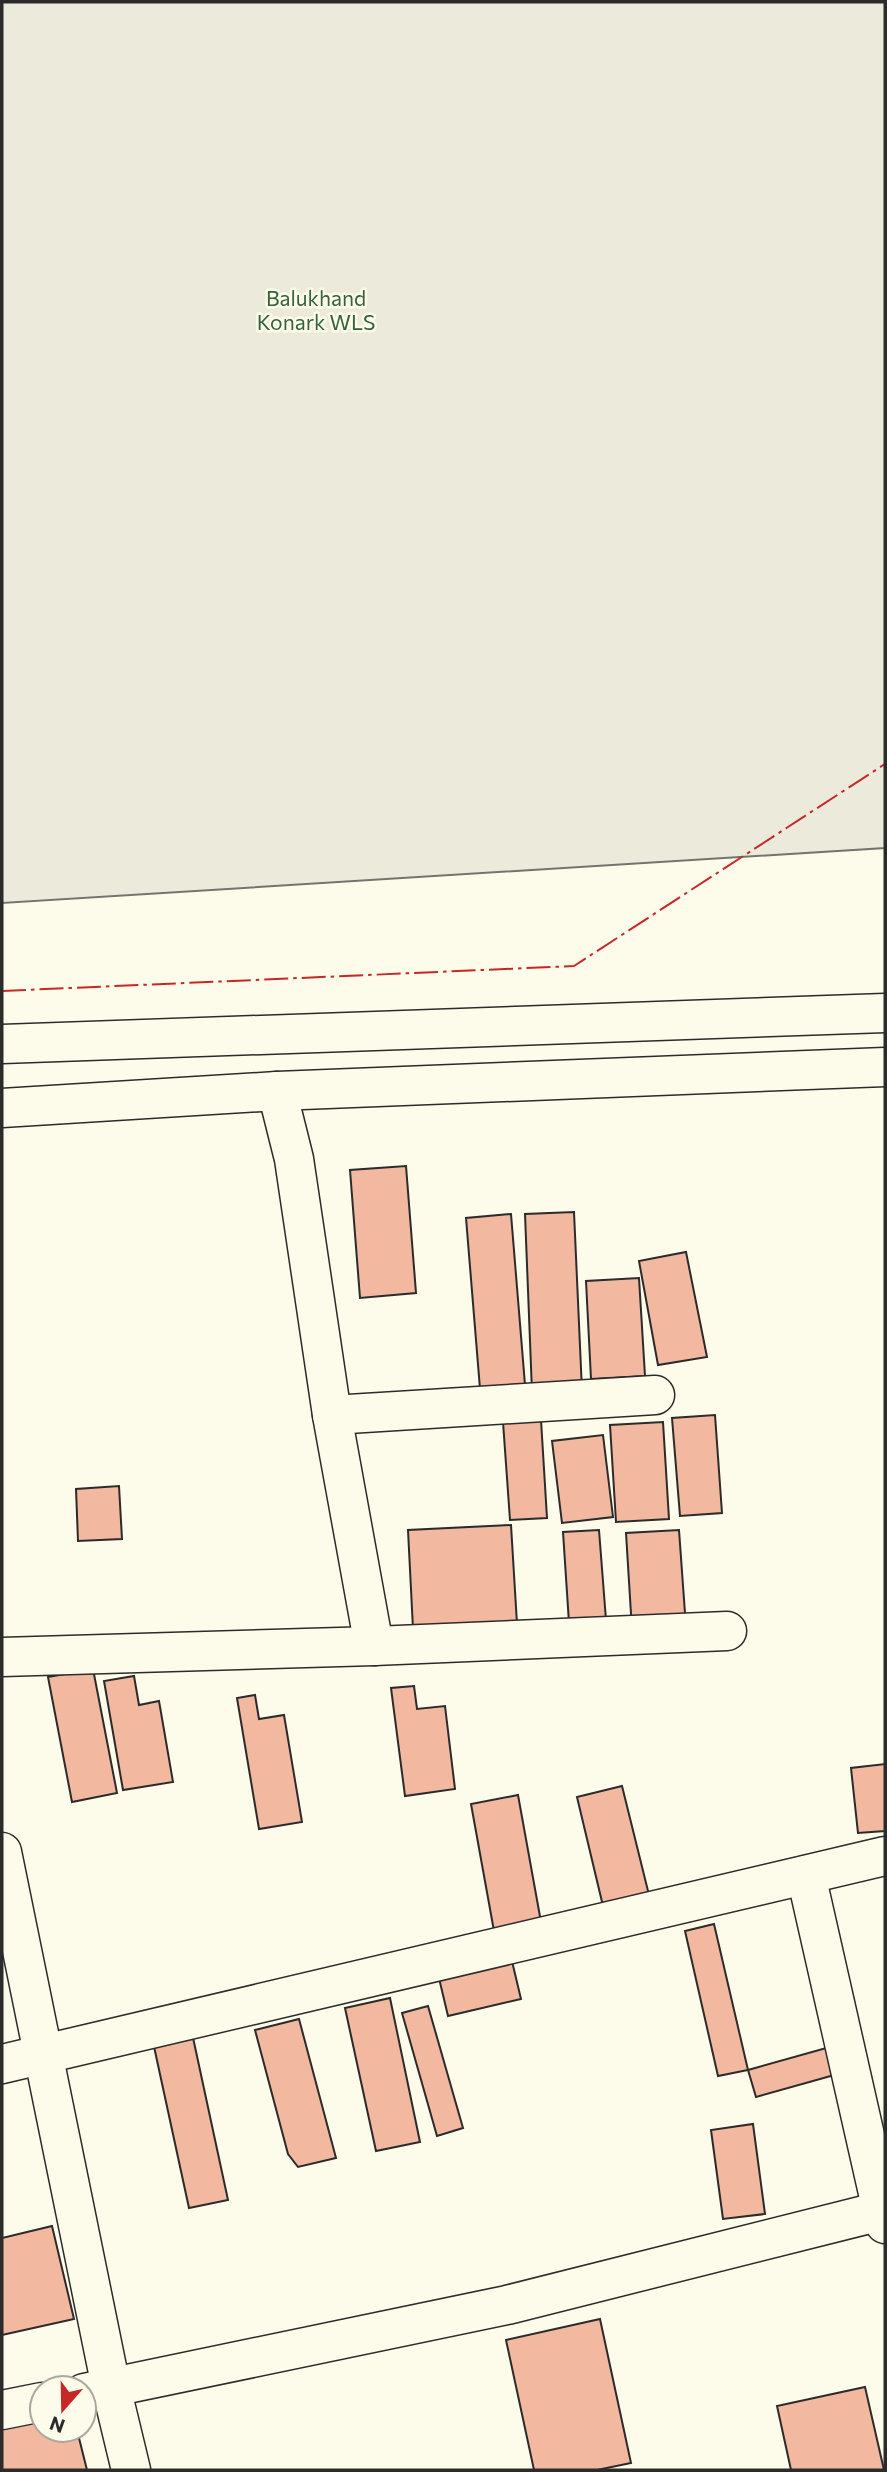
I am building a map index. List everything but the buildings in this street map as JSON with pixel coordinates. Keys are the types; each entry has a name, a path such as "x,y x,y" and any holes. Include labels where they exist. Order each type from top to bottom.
{"main road":[{"path":"2,1044 885,1013"},
{"path":"2,1108 277,1091 885,1067"},
{"path":"277,1091 294,1159 332,1415 374,1646"},
{"path":"332,1415 654,1395"},
{"path":"2,1657 374,1646 727,1631"},
{"path":"2,1853 41,2056 94,2374"},
{"path":"2,2064 885,1856"},
{"path":"98,2390 507,2305 884,2215 806,1875"},
{"path":"98,2392 131,2470"},
{"path":"2,2410 28,2405"}],"green space":[{"name":"Balukhand Konark WLS","path":"2,2 885,2 885,848 2,903"}],"power":[{"path":"2,991 574,966 885,764"}]}
